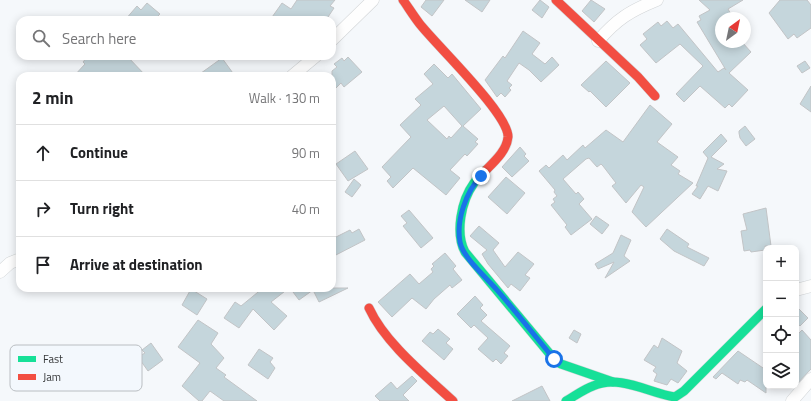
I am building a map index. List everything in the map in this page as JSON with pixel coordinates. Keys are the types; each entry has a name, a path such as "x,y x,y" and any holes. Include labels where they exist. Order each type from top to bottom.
{"street":[{"path":"336,36 373,0"},
{"path":"403,0 419,23 469,78 503,121 507,130 508,138 502,153 473,184 466,198 460,226 460,242 465,252 554,359 561,364 613,382 638,386 674,397 684,391 763,312"},
{"path":"556,0 655,96"},
{"path":"598,41 613,24 627,13 657,0"},
{"path":"297,72 311,60"},
{"path":"3,266 16,261"},
{"path":"799,289 811,286"},
{"path":"369,308 370,314 389,337 453,401"},
{"path":"792,401 811,379"},
{"path":"566,401 594,385 613,382"}],"building":[{"path":"297,0 335,0 330,6 334,8 329,16 273,16 282,3 291,9"},
{"path":"426,0 444,0 432,16 421,7"},
{"path":"465,0 490,0 482,12"},
{"path":"540,0 549,7 542,18 532,10"},
{"path":"591,0 605,9 594,22 582,11"},
{"path":"699,0 743,0 728,9 730,12 715,12 715,48 747,48 751,52 729,73 748,90 732,107 729,104 725,108 700,86 684,102 676,94 703,66 680,44 656,63 640,45 647,39 643,34 658,22 661,26 667,21 673,28 678,24 718,72 724,68 726,70 697,22 701,20 699,16 710,10"},
{"path":"780,0 807,0 811,5 811,28 797,38 794,34 788,39 769,13"},
{"path":"147,3 160,14 158,16 128,16 137,6 141,10"},
{"path":"523,31 540,43 532,54 545,64 552,57 559,65 541,82 529,70 519,63 507,81 512,85 509,88 511,90 505,97 501,93 497,97 485,80 503,56 505,58"},
{"path":"348,57 362,72 344,87 341,83 336,88 336,72 332,71 337,67 334,64 342,58 344,61"},
{"path":"85,60 131,60 142,72 78,72 85,64 83,62"},
{"path":"219,60 223,60 232,72 203,72"},
{"path":"606,61 630,83 606,107 590,91 589,92 581,85"},
{"path":"805,61 810,68 802,73 797,66"},
{"path":"434,64 448,78 452,74 481,109 463,126 478,139 475,142 478,144 467,156 465,154 450,170 460,178 446,195 413,168 393,188 387,181 391,177 382,167 411,137 400,125 421,105 415,99 433,84 424,74","holes":["444,106 462,126 451,138 449,136 447,139 427,120"]},
{"path":"811,86 811,112 800,104"},
{"path":"650,105 672,124 657,142 678,157 671,165 680,171 678,174 693,183 646,227 632,212 644,187 641,185 626,203 612,186 616,183 603,166 601,164 597,167 589,158 586,159 563,179 576,194 578,192 584,199 579,204 592,219 571,235 565,227 567,225 551,205 555,202 553,199 557,196 554,192 555,190 539,171 546,165 549,168 563,155 567,160 583,145 585,148 606,130 623,142"},
{"path":"745,126 755,139 746,146 740,138 739,133 739,131"},
{"path":"721,134 727,141 711,157 724,164 717,169 727,171 718,191 708,186 700,199 692,194 698,186 696,186 708,158 703,152"},
{"path":"520,147 526,154 524,156 529,161 512,177 502,167"},
{"path":"355,151 368,169 348,181 336,164"},
{"path":"506,177 525,193 507,214 488,197"},
{"path":"354,179 361,185 352,197 345,192"},
{"path":"766,208 771,245 763,245 763,250 751,252 750,250 744,251 741,231 747,230 743,214"},
{"path":"409,210 433,238 421,248 403,226 407,223 401,216"},
{"path":"596,216 609,225 602,234 590,224"},
{"path":"479,226 499,243 493,250 505,267 518,252 534,264 525,275 530,278 520,291 511,284 508,288 488,264 482,254 487,250 470,236"},
{"path":"359,229 365,240 336,255 336,237 350,230 352,233"},
{"path":"667,229 689,244 687,247 709,258 704,266 674,251 660,239"},
{"path":"621,235 631,240 624,256 630,261 605,278 614,262 598,269 595,264 613,253"},
{"path":"445,253 456,266 453,269 462,280 452,288 450,285 434,299 426,309 412,298 392,317 378,302 410,274 419,284 433,272 431,269 434,266 432,264"},
{"path":"336,288 348,288 319,302 314,292 336,292"},
{"path":"189,292 196,292 207,299 197,315 182,305"},
{"path":"258,292 284,292 271,302 287,316 274,330 253,309 239,328 224,318 235,302 241,306"},
{"path":"293,292 310,292 299,300"},
{"path":"475,296 483,305 480,308 487,315 481,321 510,346 504,353 508,356 501,364 496,359 493,362 478,349 488,338 474,325 471,328 457,314"},
{"path":"799,309 808,318 800,326 799,325"},
{"path":"198,320 218,333 211,344 224,358 216,368 226,375 224,377 257,401 224,401 210,391 202,401 199,401 182,386 200,363 178,347"},
{"path":"438,329 450,339 446,343 453,349 444,360 422,341 430,332 433,334"},
{"path":"574,330 581,334 577,343 569,338"},
{"path":"802,330 811,340 811,369 799,382 799,353 799,333"},
{"path":"662,338 682,351 677,363 687,371 678,383 671,379 667,385 654,381 657,374 653,371 656,367 644,360 654,345 658,348"},
{"path":"151,343 163,360 148,371 142,363 142,355 145,353 142,350"},
{"path":"259,349 273,358 270,362 275,368 268,379 248,365"},
{"path":"738,351 763,368 763,389 766,389 766,393 747,380 745,382 740,380 738,384 722,373 716,379 713,377"},
{"path":"412,376 417,381 403,395 409,401 380,401 375,396 391,382 397,389"},
{"path":"542,386 550,401 512,401"}],"traffic: fast":[{"path":"486,170 469,190 463,208 460,236 465,252 554,359 561,364 613,382"},
{"path":"566,401 590,387 603,383 614,382 624,383 675,397 684,391 763,312"}],"traffic: jam":[{"path":"403,0 427,33 470,79 497,112 505,126 508,137 507,142 500,155 486,170"},
{"path":"556,0 638,77 655,96"},
{"path":"369,308 376,321 395,346 453,401"}],"route":[{"path":"481,176 473,184 466,198 460,226 460,242 472,261 554,359"}]}
